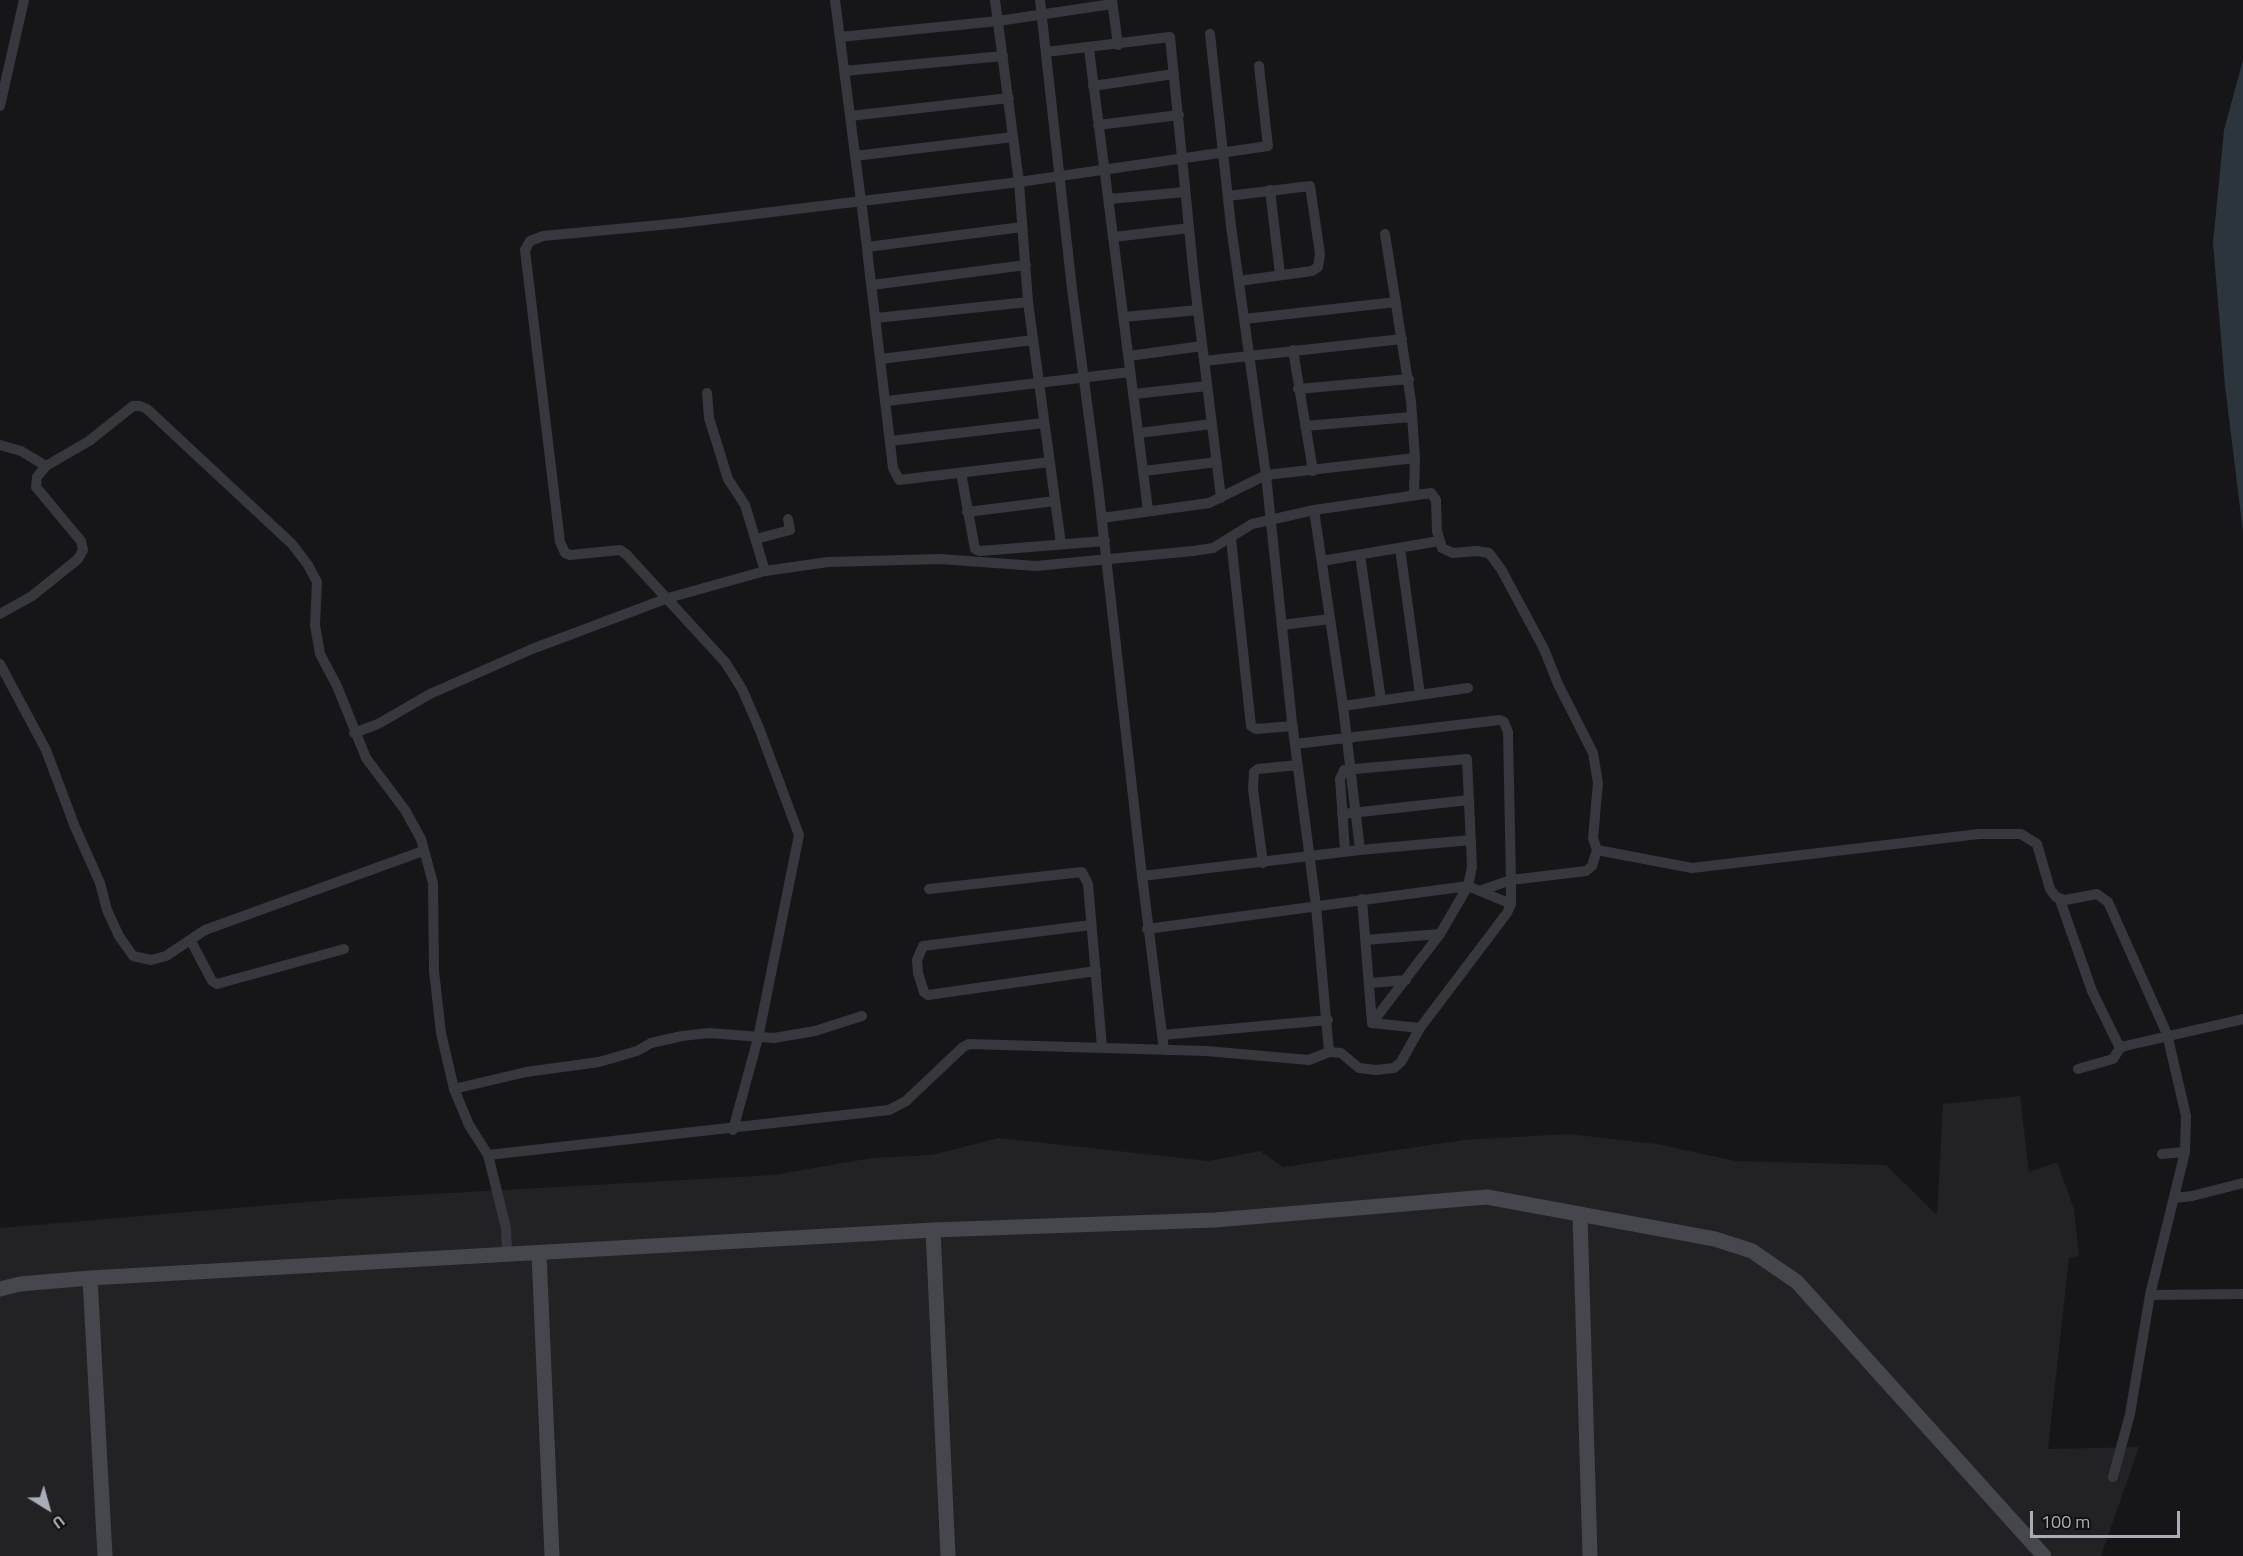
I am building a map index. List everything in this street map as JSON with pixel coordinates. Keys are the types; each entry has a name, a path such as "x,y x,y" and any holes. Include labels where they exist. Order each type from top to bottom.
{"street":[{"path":"0,106 24,0"},
{"path":"835,0 887,401 893,468 899,480 1050,462"},
{"path":"995,0 1019,182 1028,302 1061,544"},
{"path":"1040,0 1061,176 1062,203 1107,559 1147,929 1164,1050"},
{"path":"840,38 998,21 1112,2 1118,45"},
{"path":"1210,34 1228,196 1266,476 1295,744 1329,1020 1329,1052"},
{"path":"1046,52 1170,37 1198,310 1221,498"},
{"path":"1089,48 1103,170 1110,199 1149,510"},
{"path":"844,71 1003,56"},
{"path":"733,1130 758,1038 799,836 759,728 735,675 668,598 620,550 570,555 566,553 560,542 525,250 530,241 543,236 681,223 1019,182 1184,160 1223,151 1268,146 1259,66"},
{"path":"1093,86 1174,74"},
{"path":"850,116 1009,98"},
{"path":"1098,125 1179,115"},
{"path":"855,156 1013,137"},
{"path":"1228,196 1310,186 1320,254 1320,262 1315,270 1239,281"},
{"path":"1270,190 1280,274"},
{"path":"1110,199 1185,192"},
{"path":"867,247 1022,227"},
{"path":"1114,237 1189,228"},
{"path":"1385,234 1408,380 1415,458 1422,494"},
{"path":"872,285 1026,265"},
{"path":"876,318 1028,302"},
{"path":"1244,319 1396,302"},
{"path":"1124,317 1198,310"},
{"path":"1204,360 1402,339"},
{"path":"881,359 1033,340"},
{"path":"1129,356 1202,345"},
{"path":"1293,350 1313,471"},
{"path":"887,401 1038,381 1130,372"},
{"path":"1298,389 1408,380"},
{"path":"1134,394 1207,386"},
{"path":"707,393 709,418 728,479 743,501 765,571"},
{"path":"0,614 32,596 78,559 83,550 81,541 36,487 37,477 46,466 76,450 134,406 147,409 292,544 308,565 317,582 315,625 320,654 337,686 366,758 408,815 423,850 433,883 434,971 438,1022 454,1089 469,1125 488,1155 506,1228 507,1253"},
{"path":"1305,426 1411,417"},
{"path":"890,441 1044,423"},
{"path":"1139,433 1212,424"},
{"path":"0,445 21,451 46,466"},
{"path":"1102,518 1209,503 1266,476 1415,458"},
{"path":"1144,471 1217,462"},
{"path":"961,473 972,542 980,551 1105,542"},
{"path":"354,733 378,724 430,694 532,649 668,598 765,571 828,562 940,559 1036,566 1202,550 1231,539 1252,524 1314,510 1422,494 1436,500 1439,541 1447,552 1477,551 1492,555 1544,649 1596,763 1598,783 1593,838 1597,850 1593,866 1586,871 1511,880 1482,890"},
{"path":"967,512 1055,501"},
{"path":"1314,510 1343,706 1360,850"},
{"path":"756,539 790,530 788,519"},
{"path":"1231,539 1251,726 1259,729 1293,726"},
{"path":"1322,561 1439,541"},
{"path":"1400,548 1420,694"},
{"path":"1360,555 1381,700"},
{"path":"1282,625 1330,619"},
{"path":"0,664 46,750 75,827 100,883 107,910 128,952 138,958 151,960 175,952 216,926 423,850"},
{"path":"1343,706 1468,687"},
{"path":"488,1155 733,1130 889,1110 906,1101 963,1047 969,1044 1259,1054 1309,1060 1329,1052 1341,1053 1359,1068 1376,1070 1394,1068 1401,1062 1420,1028 1511,904 1508,732 1504,722 1500,720 1346,736 1295,744"},
{"path":"1345,851 1340,775 1344,770 1465,758 1472,867 1468,886 1440,934 1372,1023"},
{"path":"1263,863 1253,789 1254,772 1258,769 1299,765"},
{"path":"1342,814 1469,800"},
{"path":"1597,850 1692,868 1979,834 2021,834 2037,844 2050,889 2060,900 2092,991 2120,1048"},
{"path":"1142,876 1263,863 1345,851 1471,840"},
{"path":"929,889 1082,872 1088,884 1101,1047"},
{"path":"1147,929 1468,886 1511,904"},
{"path":"2060,900 2097,894 2108,902 2167,1034 2184,1102 2185,1152 2150,1295 2130,1414 2113,1477"},
{"path":"1362,899 1371,983 1372,1023"},
{"path":"1091,925 923,946 917,960 918,973 924,992 928,995 1096,971"},
{"path":"1365,940 1440,934"},
{"path":"191,941 212,981 217,984 344,949"},
{"path":"1371,983 1406,980"},
{"path":"454,1089 526,1072 600,1062 637,1051 651,1043 682,1036 709,1033 758,1038 807,1032 862,1016"},
{"path":"2078,1069 2113,1059 2120,1048 2167,1034 2243,1018"},
{"path":"1162,1035 1329,1020"},
{"path":"1372,1023 1420,1028"},
{"path":"2162,1154 2185,1152"},
{"path":"2175,1198 2243,1184"},
{"path":"0,1289 20,1284 90,1278 507,1253 539,1254 933,1230 1215,1220 1487,1197 1715,1239 1752,1251 1797,1281 2044,1556"},
{"path":"1580,1215 1590,1556"},
{"path":"933,1230 948,1556"},
{"path":"539,1254 552,1556"},
{"path":"90,1278 95,1417 105,1556"},
{"path":"2150,1295 2243,1294"}],"shaded area":[{"path":"2243,60 2243,532 2225,386 2213,243 2224,130"},
{"path":"2020,1096 2029,1172 2057,1162 2074,1209 2079,1256 2069,1258 2048,1449 2139,1447 2101,1556 0,1556 0,1228 342,1199 773,1175 872,1158 932,1155 999,1138 1209,1161 1260,1151 1283,1167 1463,1140 1569,1134 1657,1144 1735,1161 1886,1165 1937,1215 1943,1104"}]}
